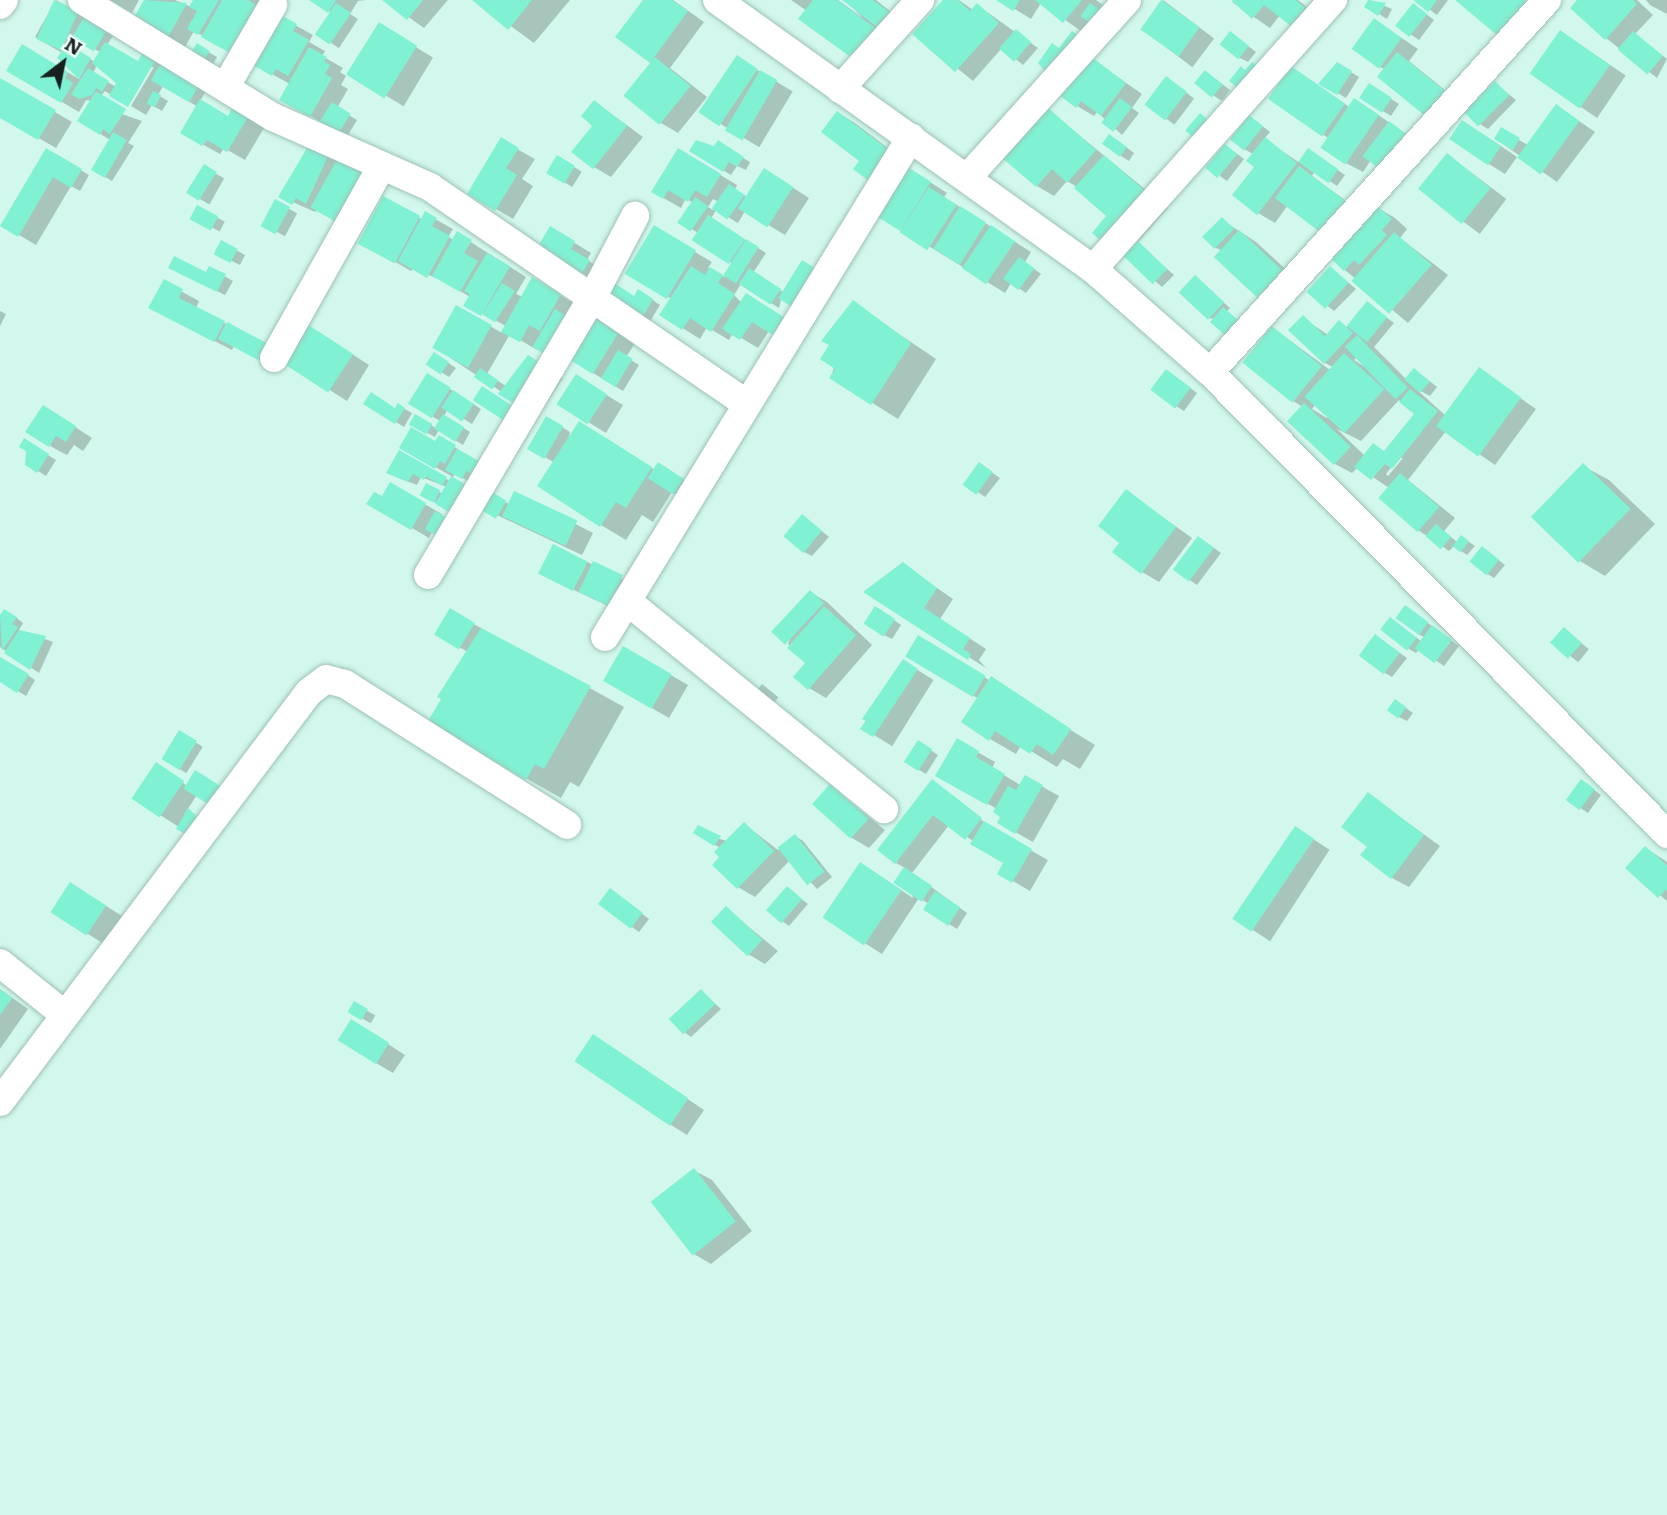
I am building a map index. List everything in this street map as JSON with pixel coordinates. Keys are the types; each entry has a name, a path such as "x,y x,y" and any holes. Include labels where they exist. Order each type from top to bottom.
{"street":[{"path":"0,5 4,0"},
{"path":"82,0 273,117 430,187 746,403"},
{"path":"717,0 1093,269 1210,372 1667,834"},
{"path":"840,89 920,0"},
{"path":"967,178 1127,0"},
{"path":"1093,269 1333,0"},
{"path":"1210,372 1547,0"},
{"path":"226,86 273,5"},
{"path":"605,637 911,137"},
{"path":"274,358 381,167"},
{"path":"428,575 592,298 635,216"},
{"path":"627,601 884,808"},
{"path":"0,1102 309,692 327,679 345,684 566,825"},
{"path":"0,963 65,1015"}],"building":[{"path":"54,0 79,11 61,50 37,39"},
{"path":"144,0 187,3 167,39 133,19"},
{"path":"193,0 219,0 198,35 187,29 197,11 189,7"},
{"path":"222,0 248,0 264,10 237,57 201,37"},
{"path":"309,0 336,0 328,13"},
{"path":"382,0 423,0 407,20"},
{"path":"472,0 532,0 508,30"},
{"path":"643,0 672,0 688,11 650,63 615,37"},
{"path":"813,0 837,0 878,30 856,61 798,19"},
{"path":"842,0 873,0 889,12 877,27"},
{"path":"943,0 958,0 970,11 977,3 999,23 955,72 912,34"},
{"path":"996,0 1020,0 1013,11"},
{"path":"1035,0 1082,0 1063,23"},
{"path":"1161,0 1200,27 1179,56 1140,29"},
{"path":"1231,0 1296,0 1310,12 1296,30 1264,5 1252,19"},
{"path":"1368,0 1386,3 1378,16 1364,7"},
{"path":"1413,0 1437,0 1428,12"},
{"path":"1455,0 1524,0 1527,2 1498,36"},
{"path":"1577,0 1633,0 1637,4 1605,40 1570,8"},
{"path":"336,3 351,13 330,45 315,35"},
{"path":"1090,3 1104,13 1094,26 1081,16"},
{"path":"1413,3 1427,14 1409,37 1395,26"},
{"path":"276,12 297,24 293,31 309,40 288,76 276,69 272,76 248,62"},
{"path":"86,14 108,27 94,51 72,38"},
{"path":"1374,18 1402,38 1379,69 1352,49"},
{"path":"379,22 417,46 384,98 346,75"},
{"path":"1016,29 1031,42 1014,62 999,49"},
{"path":"1560,30 1610,65 1580,108 1530,73"},
{"path":"1072,31 1082,38 1051,79 1038,63 1052,43 1059,48"},
{"path":"1230,31 1249,46 1238,59 1220,44"},
{"path":"1633,31 1663,56 1647,74 1618,49"},
{"path":"105,42 138,61 145,48 158,56 128,107 109,96 116,83 92,63"},
{"path":"67,43 91,58 79,79 57,58"},
{"path":"197,43 210,51 201,65 189,57"},
{"path":"22,44 68,72 65,78 73,83 61,103 6,71"},
{"path":"309,47 327,57 324,61 330,65 325,74 332,78 310,117 279,100"},
{"path":"1397,52 1446,92 1426,117 1377,77"},
{"path":"737,55 758,69 719,126 698,112"},
{"path":"1089,55 1126,83 1101,116 1081,101 1076,108 1059,95"},
{"path":"655,57 691,86 659,125 624,96"},
{"path":"1252,62 1260,68 1241,91 1229,81 1241,66 1245,70"},
{"path":"1337,62 1352,71 1337,95 1318,84"},
{"path":"161,63 199,85 189,102 151,80"},
{"path":"1291,66 1345,104 1322,137 1268,99"},
{"path":"88,68 109,81 102,92 96,88 92,95 79,99 71,94"},
{"path":"760,70 777,80 742,141 725,131"},
{"path":"1205,70 1223,85 1212,98 1194,83"},
{"path":"1166,76 1187,92 1165,120 1144,105"},
{"path":"0,78 56,110 38,140 0,118"},
{"path":"1495,81 1509,95 1478,126 1464,112"},
{"path":"1369,83 1392,98 1382,113 1359,98"},
{"path":"96,91 126,109 110,134 103,129 100,135 77,121"},
{"path":"153,91 161,95 155,108 147,103"},
{"path":"1120,98 1132,107 1113,132 1101,123"},
{"path":"1354,98 1379,115 1345,165 1320,148"},
{"path":"200,99 228,116 235,102 251,112 227,152 207,140 202,146 180,133"},
{"path":"594,100 627,126 593,169 571,152 592,126 581,116"},
{"path":"332,102 351,114 335,139 316,127"},
{"path":"1556,104 1579,121 1541,174 1517,157"},
{"path":"1046,106 1096,150 1067,183 1052,169 1036,187 1001,157"},
{"path":"837,111 893,153 870,182 853,169 859,161 821,132"},
{"path":"1200,113 1212,123 1197,141 1185,131"},
{"path":"1249,115 1263,126 1244,151 1230,139"},
{"path":"1462,120 1501,146 1488,165 1449,139"},
{"path":"1389,121 1409,136 1382,171 1363,156"},
{"path":"1501,127 1520,138 1513,150 1494,139"},
{"path":"113,132 127,140 105,178 91,170"},
{"path":"1109,134 1127,147 1120,157 1102,144"},
{"path":"501,137 519,148 506,168 517,175 495,211 467,194"},
{"path":"1265,137 1297,163 1257,215 1232,195 1254,167 1246,161"},
{"path":"696,140 714,146 718,140 744,157 737,167 729,162 723,172 689,151"},
{"path":"310,143 329,154 306,204 296,198 292,205 278,197"},
{"path":"1225,144 1237,154 1217,178 1205,168"},
{"path":"46,148 82,169 71,188 53,177 18,237 0,226"},
{"path":"678,148 721,174 707,197 695,190 688,202 668,190 663,199 651,192"},
{"path":"1308,148 1338,169 1329,183 1298,162"},
{"path":"1447,153 1491,188 1462,224 1418,189"},
{"path":"557,155 575,166 564,184 546,173"},
{"path":"1104,155 1152,197 1108,247 1092,233 1106,216 1074,188"},
{"path":"339,156 366,171 338,223 310,208"},
{"path":"204,164 217,172 199,201 186,193"},
{"path":"1299,166 1348,203 1324,235 1275,198"},
{"path":"764,168 793,187 767,227 738,208"},
{"path":"909,168 931,182 900,231 878,217"},
{"path":"729,184 745,195 727,219 712,209"},
{"path":"929,187 957,205 927,250 900,232"},
{"path":"383,196 420,216 395,263 358,244"},
{"path":"695,197 708,206 690,232 677,222"},
{"path":"275,199 290,207 275,234 260,226"},
{"path":"197,205 218,216 211,230 189,219"},
{"path":"960,206 986,222 960,265 934,248"},
{"path":"1377,206 1392,219 1382,230 1387,235 1359,265 1354,260 1344,271 1329,257"},
{"path":"425,211 437,218 432,226 450,236 427,278 398,261"},
{"path":"708,215 745,239 729,264 692,240"},
{"path":"1222,217 1234,229 1214,249 1202,237"},
{"path":"654,225 696,250 667,299 625,274"},
{"path":"991,225 1015,241 986,284 962,268"},
{"path":"550,226 575,241 571,249 590,260 581,275 537,248"},
{"path":"1239,230 1289,276 1263,303 1214,257"},
{"path":"457,231 472,240 464,253 478,261 460,292 432,276"},
{"path":"1394,232 1432,265 1389,314 1351,281"},
{"path":"746,239 759,247 736,283 723,275"},
{"path":"221,240 238,249 230,263 213,254"},
{"path":"1137,240 1167,269 1153,284 1122,255"},
{"path":"487,253 510,266 481,316 463,306 470,294 464,291"},
{"path":"174,256 206,272 209,266 226,274 217,292 168,268"},
{"path":"1019,257 1034,268 1019,290 1003,279"},
{"path":"802,260 818,270 794,308 778,298"},
{"path":"691,266 705,275 710,267 723,275 718,283 735,294 711,332 690,318 682,330 659,315"},
{"path":"1330,266 1349,283 1325,309 1307,292"},
{"path":"749,268 781,289 771,305 739,284"},
{"path":"1195,275 1224,302 1208,320 1179,293"},
{"path":"532,277 561,294 540,331 529,325 520,342 501,332"},
{"path":"164,279 183,289 179,298 225,321 214,342 148,308"},
{"path":"502,283 515,291 495,322 482,314"},
{"path":"614,283 634,296 638,289 653,299 641,320 606,297"},
{"path":"746,293 787,319 776,337 752,322 740,340 722,329"},
{"path":"853,300 911,343 871,405 829,378 835,369 820,359 829,345 821,341"},
{"path":"1367,301 1387,317 1367,342 1347,326"},
{"path":"456,305 492,325 468,368 432,348"},
{"path":"1223,307 1240,322 1227,337 1210,322"},
{"path":"555,309 573,320 550,358 532,347"},
{"path":"1303,315 1325,336 1339,320 1353,333 1324,364 1288,330"},
{"path":"596,316 620,331 593,374 569,359"},
{"path":"227,322 272,346 263,363 218,339"},
{"path":"307,324 353,354 328,393 282,363"},
{"path":"1272,326 1322,366 1292,403 1242,363"},
{"path":"1357,335 1408,388 1395,399 1345,347"},
{"path":"618,350 633,359 616,387 601,378"},
{"path":"434,352 449,362 441,375 426,364"},
{"path":"1344,353 1384,389 1345,433 1305,397"},
{"path":"528,355 547,367 521,408 498,394"},
{"path":"1479,367 1521,398 1478,457 1436,426"},
{"path":"480,368 498,380 492,389 474,377"},
{"path":"1414,368 1430,382 1420,393 1404,379"},
{"path":"1166,369 1191,388 1175,408 1150,390"},
{"path":"427,373 451,388 432,418 408,404"},
{"path":"576,374 607,394 587,424 556,404"},
{"path":"482,386 513,406 504,420 473,400"},
{"path":"1410,389 1438,411 1392,469 1385,464 1371,480 1354,467 1373,443 1384,451 1414,414 1399,402"},
{"path":"453,390 474,404 462,421 441,407"},
{"path":"371,392 395,408 398,403 405,408 395,424 363,404"},
{"path":"1304,403 1351,447 1334,465 1287,421"},
{"path":"43,405 76,426 66,442 56,436 49,447 25,432"},
{"path":"415,414 432,424 426,434 409,424"},
{"path":"443,414 464,427 455,442 434,428"},
{"path":"546,416 563,426 544,459 527,449"},
{"path":"579,421 652,467 626,508 616,502 600,527 537,486"},
{"path":"411,427 435,441 439,435 456,445 445,464 440,461 435,469 399,448"},
{"path":"24,438 49,454 37,473 25,465 26,451 19,447"},
{"path":"457,449 481,462 474,475 466,471 462,479 445,470"},
{"path":"399,450 447,477 442,486 426,476 424,480 413,474 408,482 386,473"},
{"path":"658,462 684,479 674,495 648,478"},
{"path":"979,462 993,472 976,495 963,485"},
{"path":"1583,463 1630,509 1578,563 1531,517"},
{"path":"1400,473 1439,507 1418,532 1378,498"},
{"path":"451,476 468,486 452,514 435,504"},
{"path":"390,482 426,503 411,530 366,504 374,492 382,496"},
{"path":"426,483 440,490 434,503 420,495"},
{"path":"1126,489 1176,527 1141,574 1112,552 1119,543 1098,526"},
{"path":"514,491 577,521 566,546 502,516"},
{"path":"492,492 507,501 496,519 481,510"},
{"path":"435,511 453,521 443,540 425,529"},
{"path":"802,514 822,531 803,553 783,536"},
{"path":"1436,524 1451,537 1441,549 1426,536"},
{"path":"1461,535 1469,541 1461,552 1453,546"},
{"path":"1198,536 1214,548 1189,582 1173,570"},
{"path":"553,544 588,562 573,591 538,573"},
{"path":"1482,546 1499,560 1487,575 1469,562"},
{"path":"593,561 623,575 609,606 579,592"},
{"path":"903,562 937,588 924,608 970,638 963,649 971,654 968,660 863,592"},
{"path":"810,590 824,603 785,645 771,632"},
{"path":"1405,605 1428,622 1419,635 1396,618"},
{"path":"824,606 856,635 808,690 793,677 805,663 787,648"},
{"path":"875,606 895,619 884,637 864,624"},
{"path":"450,608 475,623 459,650 434,635"},
{"path":"4,609 17,617 12,624 18,627 2,651 0,615"},
{"path":"1390,617 1417,638 1407,651 1380,630"},
{"path":"1432,625 1452,640 1435,663 1415,648"},
{"path":"1564,627 1582,643 1568,659 1550,643"},
{"path":"481,628 591,686 544,769 535,764 526,780 427,723 441,699 437,697"},
{"path":"19,630 46,636 30,670 4,653"},
{"path":"1375,634 1400,653 1384,674 1359,656"},
{"path":"918,635 986,676 973,697 905,656"},
{"path":"623,646 671,674 651,709 603,681"},
{"path":"0,657 29,674 17,693 0,682"},
{"path":"903,659 918,669 873,737 860,729 866,721 862,719"},
{"path":"991,676 1071,729 1053,755 1037,744 1030,754 995,731 989,741 961,722"},
{"path":"1395,699 1406,707 1398,719 1387,710"},
{"path":"179,730 197,741 179,770 161,759"},
{"path":"957,738 979,751 976,757 1005,774 987,805 935,776"},
{"path":"918,740 932,749 918,771 904,762"},
{"path":"156,762 184,781 160,817 131,798"},
{"path":"195,770 228,791 216,809 183,789"},
{"path":"1025,775 1043,785 1015,834 997,823 1000,817 993,812 1008,786 1016,790"},
{"path":"932,779 982,818 965,840 933,815 895,864 877,850"},
{"path":"1581,779 1595,789 1579,810 1566,800"},
{"path":"830,784 869,819 851,839 812,804"},
{"path":"1368,792 1424,835 1391,879 1360,855 1367,847 1341,827"},
{"path":"188,808 204,823 194,839 176,829"},
{"path":"984,821 1032,849 1012,883 997,874 1003,863 970,844"},
{"path":"744,822 774,851 737,889 712,865 719,857 714,852"},
{"path":"698,825 721,836 714,846 693,833"},
{"path":"1295,826 1314,839 1251,932 1232,919"},
{"path":"795,834 825,872 807,885 778,848"},
{"path":"1645,846 1667,865 1667,889 1658,898 1625,868"},
{"path":"860,862 901,890 864,946 823,918"},
{"path":"904,867 932,886 922,902 893,883"},
{"path":"70,882 106,905 86,936 50,912"},
{"path":"787,886 802,899 781,923 766,910"},
{"path":"610,888 643,913 631,929 598,904"},
{"path":"935,891 960,907 948,926 923,909"},
{"path":"726,906 763,940 748,956 711,922"},
{"path":"0,989 12,998 0,1015"},
{"path":"701,989 715,1004 683,1034 669,1019"},
{"path":"354,1001 368,1009 361,1020 347,1012"},
{"path":"351,1019 389,1043 376,1064 338,1040"},
{"path":"593,1034 688,1098 670,1126 575,1061"},
{"path":"694,1168 736,1222 693,1255 651,1202"}]}
